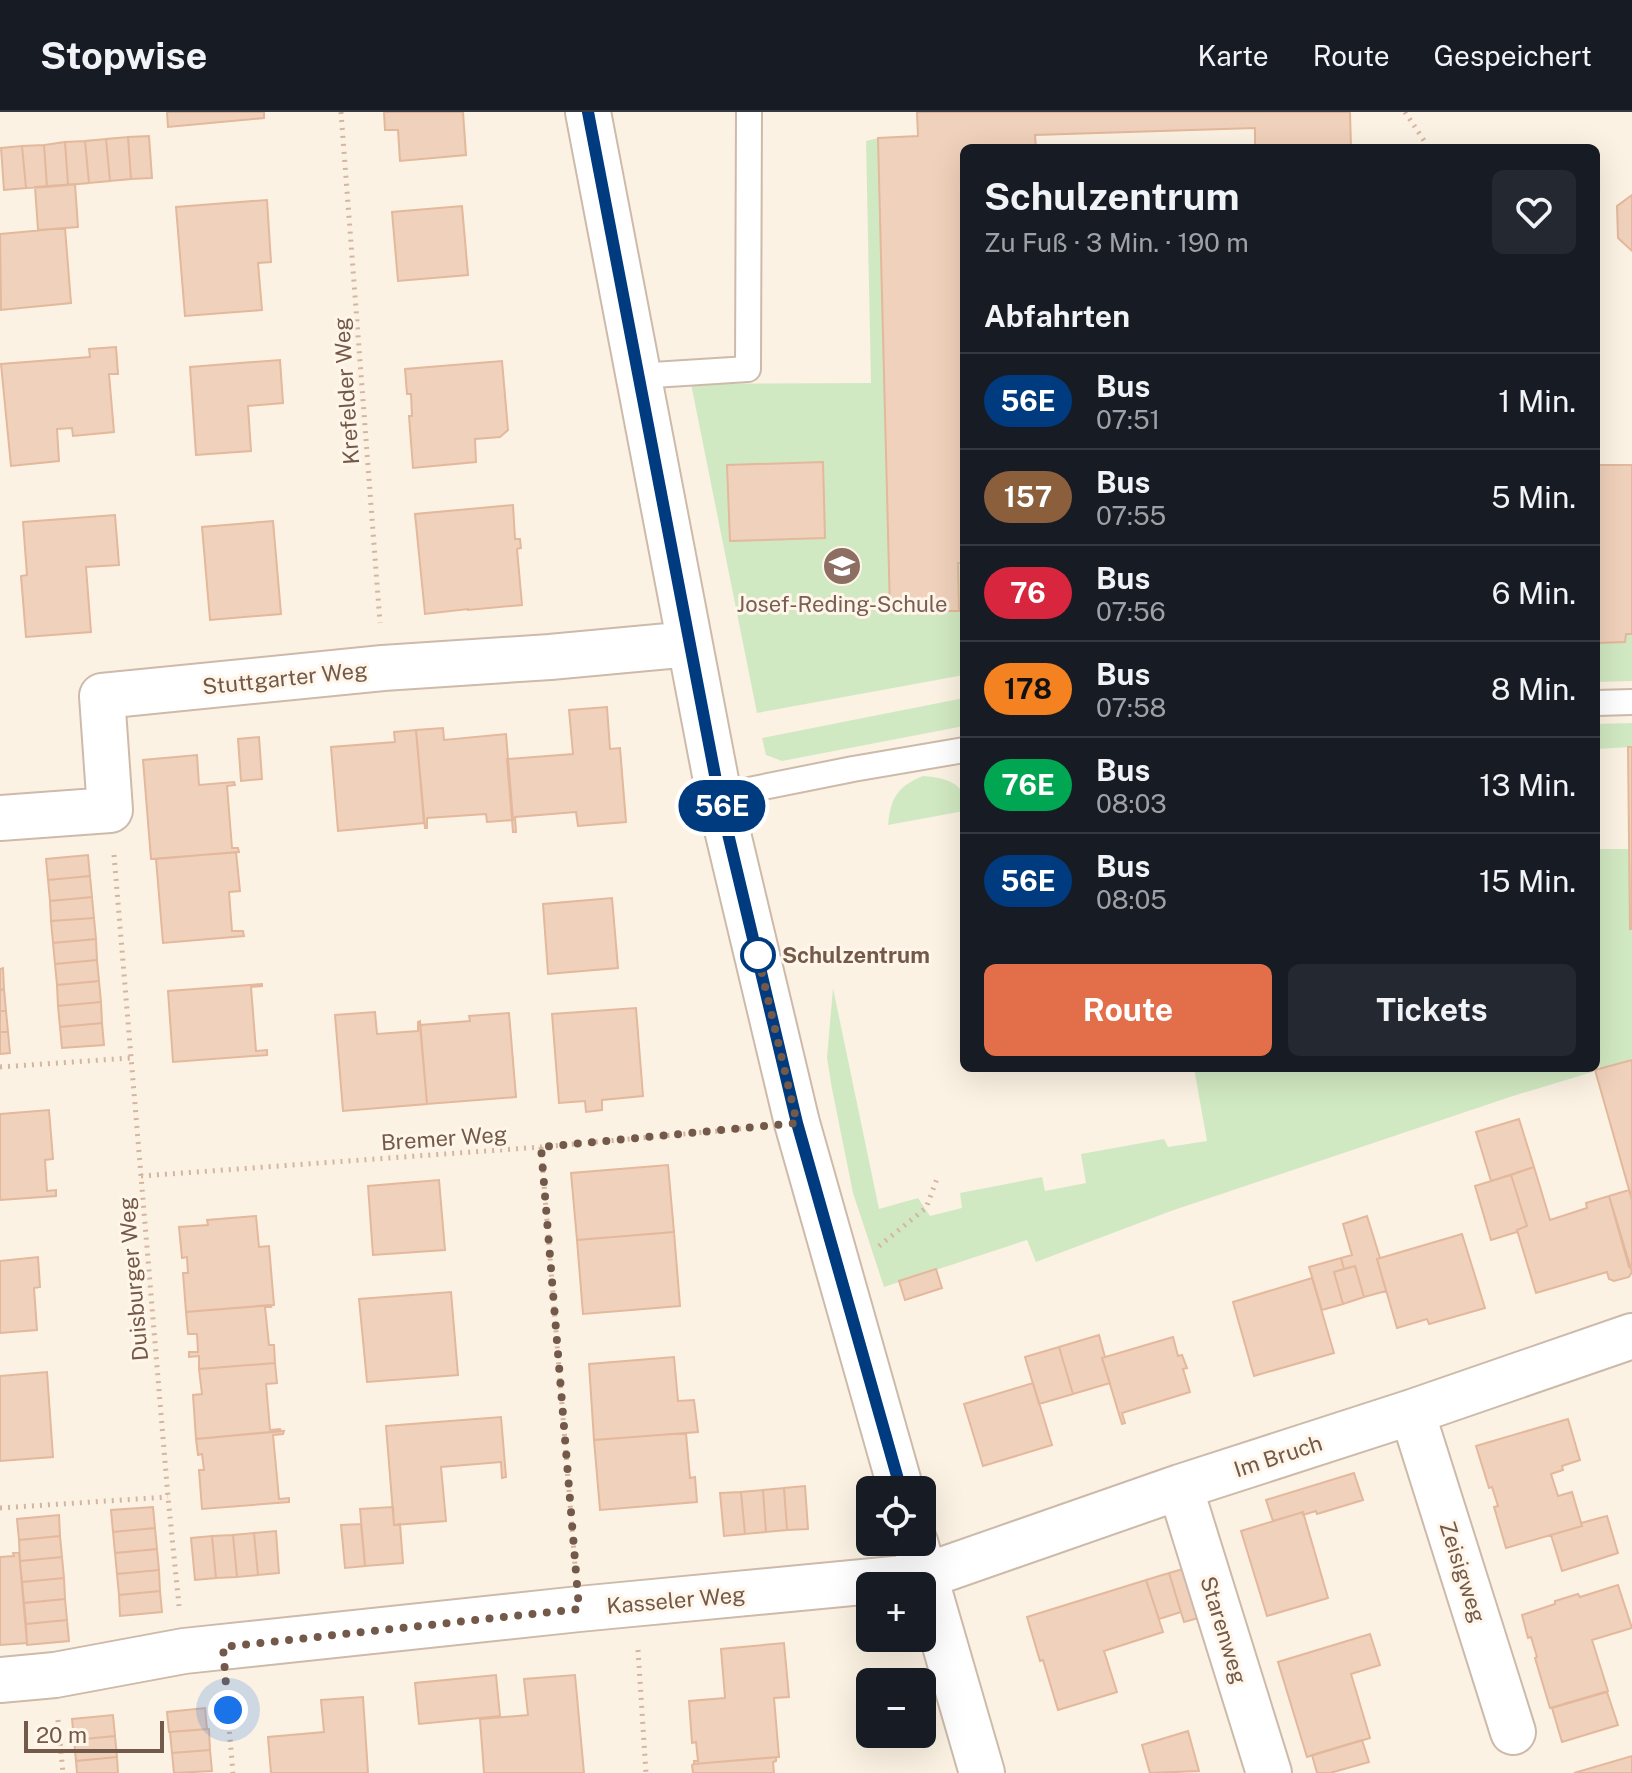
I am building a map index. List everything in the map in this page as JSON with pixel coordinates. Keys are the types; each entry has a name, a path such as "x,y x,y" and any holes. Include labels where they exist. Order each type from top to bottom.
{"street":[{"path":"588,112 719,796 797,1123 897,1476"},
{"name":"Stuttgarter Weg","path":"110,810 102,696 383,668 690,644"},
{"path":"0,818 110,810"},
{"name":"Im Bruch","path":"920,1559 1180,1487 1632,1336"},
{"name":"Zeisigweg","path":"1412,1412 1513,1732"},
{"name":"Starenweg","path":"1180,1487 1269,1773"},
{"path":"920,1559 982,1773"},
{"name":"Kasseler Weg","path":"0,1680 55,1675 203,1649 634,1604 920,1559"}],"lane":[{"path":"637,376 748,369 749,112"},
{"path":"1600,703 1632,702"},
{"path":"719,796 960,751"}],"path":[{"name":"Krefelder Weg","path":"341,112 383,668"},
{"path":"1405,112 1426,144"},
{"name":"Duisburger Weg","path":"110,810 168,1497 233,1773"},
{"path":"0,1067 130,1058"},
{"name":"Bremer Weg","path":"141,1176 541,1147 797,1123"},
{"path":"541,1147 579,1609"},
{"path":"847,1297 868,1255 926,1208 938,1176"},
{"path":"0,1508 168,1497"},
{"path":"634,1604 646,1773"}],"green space":[{"path":"878,138 890,610 959,611 960,563 960,676 757,713 691,384 871,383 866,141"},
{"path":"1626,634 1632,634 1632,681 1600,682 1600,643 1625,642"},
{"path":"960,699 960,727 782,761 766,755 762,738"},
{"path":"1632,723 1632,747 1600,749 1600,724"},
{"path":"923,776 953,783 960,789 960,812 888,825 894,800 907,784"},
{"path":"1600,849 1629,849 1632,1060 1600,1070"},
{"path":"833,988 879,1209 918,1198 930,1216 962,1208 960,1193 1042,1177 1045,1191 1086,1183 1081,1154 1164,1139 1168,1147 1207,1141 1195,1072 1592,1072 1171,1211 1036,1262 1027,1240 884,1287 853,1193 832,1089 827,1058"}],"building":[{"path":"167,112 264,112 264,118 168,127"},
{"path":"384,112 463,112 466,155 400,161 398,130 385,130"},
{"path":"917,112 1350,112 1351,144 1255,144 1255,128 1035,135 1036,144 960,144 959,611 890,611 878,138 918,136"},
{"path":"149,136 152,178 131,179 128,137"},
{"path":"128,137 131,179 110,181 106,139"},
{"path":"106,139 110,181 89,183 85,141"},
{"path":"85,141 89,183 68,185 65,142"},
{"path":"65,142 68,185 47,187 44,145"},
{"path":"44,145 47,187 26,188 22,146"},
{"path":"22,146 26,188 4,190 1,148"},
{"path":"75,184 78,227 38,230 35,187"},
{"path":"1632,195 1632,251 1618,238 1617,206"},
{"path":"267,200 271,262 258,263 262,310 185,316 176,207"},
{"path":"462,206 468,275 398,281 392,212"},
{"path":"65,228 71,303 1,310 0,234"},
{"path":"116,347 118,374 109,374 114,432 73,436 72,428 57,429 59,461 11,466 1,364 90,357 89,349"},
{"path":"280,360 283,403 248,406 251,451 196,455 190,367"},
{"path":"502,361 508,430 500,437 475,439 476,462 413,468 409,416 412,416 411,394 407,394 405,369"},
{"path":"823,462 825,538 730,541 727,465"},
{"path":"1600,465 1632,465 1632,634 1626,634 1625,642 1600,643"},
{"path":"513,505 515,539 520,539 521,548 517,549 522,605 425,614 415,514"},
{"path":"115,515 119,565 86,567 91,632 26,637 21,576 27,575 23,522"},
{"path":"273,521 281,614 210,620 202,527"},
{"path":"607,707 610,749 620,748 626,822 578,826 576,812 515,817 516,832 513,832 507,759 573,754 569,710"},
{"path":"443,728 444,740 506,734 513,820 487,822 486,814 427,818 425,828 416,730"},
{"path":"416,730 424,823 338,831 331,747 395,742 394,732"},
{"path":"259,737 262,779 241,781 238,739"},
{"path":"1628,747 1632,747 1632,929 1630,929"},
{"path":"197,755 199,785 234,782 235,785 227,786 232,848 238,848 239,852 151,859 143,760"},
{"path":"236,852 240,891 229,892 232,931 243,931 244,936 163,943 156,859"},
{"path":"88,855 90,876 48,880 46,859"},
{"path":"90,876 92,897 50,901 48,880"},
{"path":"92,897 94,918 51,921 50,901"},
{"path":"612,898 618,968 548,974 543,904"},
{"path":"94,918 96,939 53,943 51,921"},
{"path":"96,939 97,960 55,964 53,943"},
{"path":"97,960 99,981 57,985 55,964"},
{"path":"3,968 4,989 0,990 0,969"},
{"path":"99,981 101,1002 58,1006 57,985"},
{"path":"262,984 251,987 256,1051 267,1050 267,1055 173,1062 168,991"},
{"path":"4,989 6,1011 0,1011 0,990"},
{"path":"101,1002 102,1023 60,1027 58,1006"},
{"path":"636,1008 643,1096 602,1100 602,1110 586,1112 585,1101 559,1103 552,1014"},
{"path":"0,1011 6,1011 8,1032 0,1032"},
{"path":"375,1012 377,1034 418,1031 420,1021 427,1104 343,1111 335,1015"},
{"path":"509,1013 516,1097 427,1104 420,1025 470,1021 469,1016"},
{"path":"102,1023 104,1045 62,1048 60,1027"},
{"path":"0,1032 8,1032 10,1053 0,1054"},
{"path":"1632,1060 1632,1200 1596,1072 1600,1072 1600,1069"},
{"path":"49,1110 53,1159 45,1160 47,1191 56,1190 56,1196 0,1200 0,1114"},
{"path":"1519,1119 1534,1167 1491,1181 1476,1132"},
{"path":"668,1165 674,1232 577,1240 571,1173"},
{"path":"1534,1167 1550,1220 1587,1208 1586,1203 1609,1196 1632,1272 1629,1277 1614,1281 1609,1279 1607,1272 1536,1293 1517,1230 1527,1226 1511,1175"},
{"path":"1511,1175 1527,1226 1491,1240 1475,1186"},
{"path":"439,1180 445,1250 373,1255 368,1186"},
{"path":"1629,1190 1632,1200 1632,1266 1629,1267 1609,1196"},
{"path":"256,1216 259,1247 269,1246 274,1305 186,1312 183,1273 188,1273 187,1257 182,1258 179,1227 208,1225 207,1220"},
{"path":"1367,1216 1386,1291 1364,1297 1355,1266 1344,1269 1341,1258 1352,1255 1343,1224"},
{"path":"674,1232 680,1306 583,1314 577,1240"},
{"path":"1462,1234 1485,1308 1429,1324 1427,1319 1397,1328 1377,1259"},
{"path":"38,1257 40,1287 34,1288 37,1330 0,1333 0,1261"},
{"path":"1341,1258 1344,1269 1334,1272 1343,1304 1322,1310 1309,1267"},
{"path":"1355,1266 1364,1297 1343,1304 1334,1272"},
{"path":"936,1269 942,1288 905,1300 899,1281"},
{"path":"1312,1278 1334,1353 1254,1376 1233,1302"},
{"path":"451,1292 458,1375 367,1382 359,1299"},
{"path":"270,1305 265,1307 269,1345 274,1345 275,1363 199,1369 199,1356 189,1357 189,1352 198,1352 197,1334 188,1334 186,1312"},
{"path":"1099,1335 1110,1383 1073,1394 1059,1347"},
{"path":"1173,1337 1178,1356 1182,1355 1187,1368 1183,1369 1190,1392 1122,1413 1125,1423 1122,1424 1102,1358"},
{"path":"1059,1347 1073,1394 1039,1404 1025,1357"},
{"path":"674,1357 678,1401 694,1400 698,1432 594,1440 589,1364"},
{"path":"275,1363 277,1383 266,1384 270,1430 281,1431 196,1439 193,1395 202,1394 199,1369"},
{"path":"47,1372 53,1457 0,1461 0,1376"},
{"path":"1033,1383 1052,1445 983,1466 964,1404"},
{"path":"501,1417 506,1477 502,1478 501,1462 441,1467 446,1521 394,1525 386,1426"},
{"path":"1568,1419 1580,1460 1562,1466 1563,1470 1551,1474 1558,1496 1572,1492 1582,1526 1506,1548 1494,1507 1498,1506 1476,1446"},
{"path":"284,1431 283,1434 273,1435 279,1499 289,1498 289,1502 202,1509 199,1470 204,1470 196,1439"},
{"path":"686,1433 690,1478 695,1477 697,1502 600,1510 594,1440"},
{"path":"1354,1473 1363,1500 1317,1514 1316,1511 1303,1515 1303,1512 1273,1521 1266,1500"},
{"path":"805,1486 808,1529 787,1530 784,1488"},
{"path":"784,1488 787,1530 766,1532 763,1490"},
{"path":"763,1490 766,1532 745,1534 741,1492"},
{"path":"741,1492 745,1534 724,1536 720,1493"},
{"path":"153,1507 155,1528 113,1532 111,1510"},
{"path":"393,1507 394,1525 400,1524 403,1563 365,1566 360,1509"},
{"path":"1303,1512 1328,1598 1267,1616 1241,1531"},
{"path":"59,1515 60,1536 19,1540 17,1519"},
{"path":"1607,1516 1618,1553 1562,1571 1551,1535"},
{"path":"361,1524 365,1566 345,1568 341,1525"},
{"path":"155,1528 157,1549 115,1553 113,1532"},
{"path":"276,1531 279,1573 258,1575 254,1533"},
{"path":"254,1533 258,1575 237,1577 233,1535"},
{"path":"233,1535 237,1577 216,1578 212,1536"},
{"path":"60,1536 62,1557 20,1561 19,1540"},
{"path":"212,1536 216,1578 195,1580 191,1538"},
{"path":"157,1549 159,1570 117,1574 115,1553"},
{"path":"19,1552 27,1643 0,1645 0,1557 14,1556 13,1553"},
{"path":"62,1557 64,1578 22,1582 20,1561"},
{"path":"1194,1566 1209,1615 1184,1622 1169,1573"},
{"path":"159,1570 160,1591 119,1595 117,1574"},
{"path":"1169,1573 1181,1612 1159,1619 1146,1580"},
{"path":"64,1578 65,1599 24,1603 22,1582"},
{"path":"1146,1580 1163,1632 1104,1651 1117,1692 1058,1710 1027,1617"},
{"path":"1618,1585 1632,1628 1592,1640 1608,1691 1550,1708 1522,1615 1555,1604 1555,1601"},
{"path":"160,1591 162,1612 120,1616 119,1595"},
{"path":"65,1599 67,1620 26,1624 24,1603"},
{"path":"67,1620 69,1641 27,1645 26,1624"},
{"path":"1370,1634 1380,1665 1351,1674 1370,1738 1307,1757 1278,1662"},
{"path":"784,1643 789,1697 774,1698 779,1757 694,1764 698,1761 696,1742 692,1743 689,1701 725,1698 721,1649"},
{"path":"496,1675 500,1716 419,1724 415,1683"},
{"path":"575,1675 584,1773 484,1773 480,1719 528,1715 524,1679"},
{"path":"1607,1692 1618,1725 1562,1742 1552,1708"},
{"path":"363,1697 368,1773 271,1773 268,1737 324,1732 321,1700"},
{"path":"205,1708 207,1729 169,1732 167,1712"},
{"path":"113,1715 115,1736 74,1740 72,1719"},
{"path":"209,1729 210,1750 172,1753 170,1732"},
{"path":"1188,1731 1199,1771 1150,1773 1142,1745"},
{"path":"115,1736 117,1757 76,1761 74,1740"},
{"path":"1362,1740 1369,1762 1330,1773 1317,1773 1312,1755"},
{"path":"210,1750 212,1771 174,1773 172,1753"},
{"path":"1632,1756 1632,1773 1574,1773"},
{"path":"117,1757 118,1773 77,1773 76,1761"},
{"path":"776,1757 774,1773 693,1773 694,1764"}],"bus line":[{"name":"56E","path":"588,112 719,796 797,1123 897,1476"}],"place":[{"name":"Josef-Reding-Schule","path":"842,566"},
{"name":"Schulzentrum","path":"758,955"}],"route":[{"path":"228,1710 223,1647 579,1609 541,1147 797,1123 756,948 758,955"}]}
